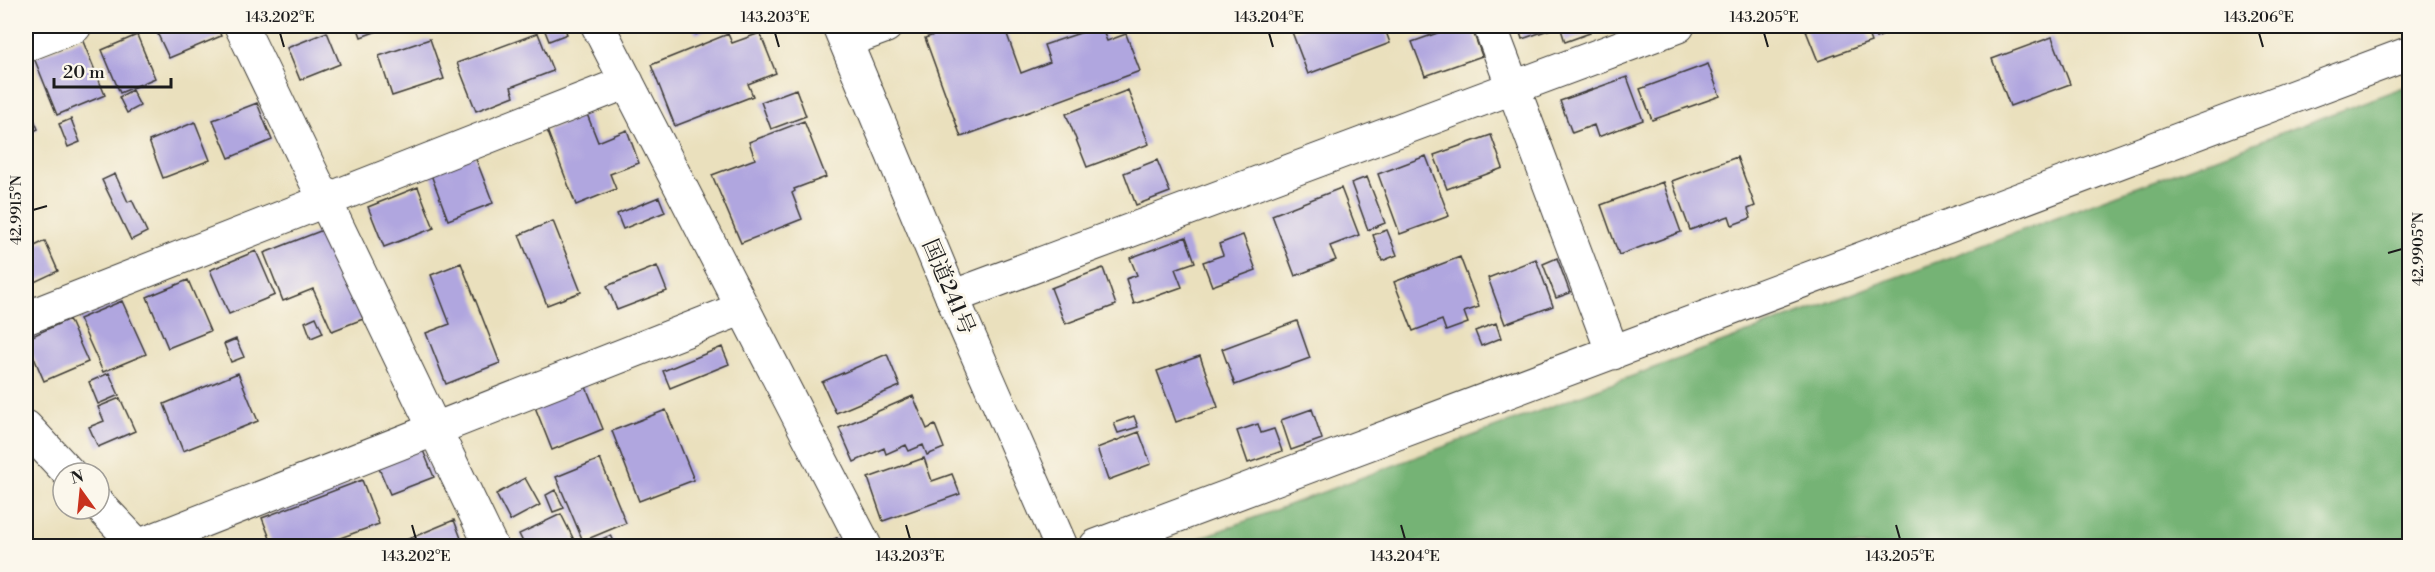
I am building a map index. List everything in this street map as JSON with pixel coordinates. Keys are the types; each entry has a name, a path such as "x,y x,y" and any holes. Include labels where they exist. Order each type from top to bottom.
{"main road":[{"path":"26,45 75,26"},
{"path":"241,26 492,546"},
{"path":"598,26 866,546"},
{"path":"843,33 886,26"},
{"path":"1490,26 1613,353"},
{"path":"952,297 1678,26"},
{"name":"国道241号","path":"843,33 952,297 1061,546"},
{"path":"1096,546 2409,53"},
{"path":"26,318 627,82"},
{"path":"111,518 138,546 743,308"},
{"path":"26,427 58,461"}],"green space":[{"path":"2409,85 2409,546 1179,546"}],"building":[{"path":"154,26 217,26 221,36 169,58"},
{"path":"357,26 391,26 361,37"},
{"path":"543,26 564,26 567,34 549,41"},
{"path":"692,26 718,26 696,34"},
{"path":"961,26 1004,26 1021,73 1050,62 1044,45 1101,26 1107,41 1126,34 1140,71 961,137 925,38"},
{"path":"1310,26 1384,26 1390,43 1308,74 1292,32"},
{"path":"1393,26 1416,26 1395,33"},
{"path":"1457,26 1471,26 1482,56 1425,76 1412,42"},
{"path":"1518,26 1560,26 1522,39"},
{"path":"1560,26 1588,26 1590,33 1565,42"},
{"path":"1804,26 1865,26 1871,42 1818,61"},
{"path":"1871,26 1908,26 1876,38"},
{"path":"327,32 340,64 300,80 287,48"},
{"path":"538,33 553,71 511,87 514,96 476,111 457,63"},
{"path":"760,33 776,73 748,84 753,96 675,126 651,65 728,34 732,43"},
{"path":"137,35 155,78 120,93 102,50"},
{"path":"2052,37 2070,84 2010,106 1992,59"},
{"path":"82,39 105,95 57,115 34,58"},
{"path":"430,39 444,79 392,96 379,56"},
{"path":"1708,64 1720,96 1652,120 1640,89"},
{"path":"1627,77 1643,120 1598,137 1594,125 1572,133 1560,101"},
{"path":"796,89 806,116 771,129 761,102"},
{"path":"132,90 140,106 127,113 119,97"},
{"path":"1128,90 1149,144 1087,167 1066,114"},
{"path":"26,100 38,129 26,134"},
{"path":"257,103 272,140 229,158 213,120"},
{"path":"587,114 598,142 627,130 639,163 610,174 616,189 576,205 547,130"},
{"path":"71,119 80,142 68,147 59,124"},
{"path":"804,121 826,177 794,189 792,193 802,219 741,243 712,175 755,159 749,142"},
{"path":"195,122 210,160 163,178 149,141"},
{"path":"1491,135 1503,168 1447,189 1434,155"},
{"path":"474,154 493,203 448,220 430,172"},
{"path":"1426,156 1449,216 1400,234 1378,174"},
{"path":"1737,157 1755,206 1748,209 1751,218 1732,225 1729,216 1690,230 1672,181"},
{"path":"1157,160 1170,192 1136,205 1124,173"},
{"path":"115,174 128,202 132,200 147,232 131,240 102,180"},
{"path":"1367,177 1385,223 1368,230 1351,183"},
{"path":"1663,182 1681,232 1619,255 1601,205"},
{"path":"418,187 434,228 384,247 368,207"},
{"path":"1341,188 1359,235 1330,246 1336,260 1295,276 1272,215"},
{"path":"659,197 665,212 623,229 617,214"},
{"path":"26,219 32,232 26,235"},
{"path":"553,221 581,292 547,305 519,235"},
{"path":"328,228 363,319 332,331 313,289 283,301 264,253"},
{"path":"1387,230 1397,255 1382,261 1373,235"},
{"path":"1243,235 1256,270 1212,286 1203,262 1223,255 1219,244"},
{"path":"1186,237 1195,262 1175,269 1182,287 1134,304 1126,279 1137,275 1130,258"},
{"path":"45,241 58,271 28,285 26,250"},
{"path":"256,251 275,295 229,314 210,270"},
{"path":"1460,257 1479,307 1464,312 1468,323 1446,331 1442,320 1413,331 1394,282"},
{"path":"1557,258 1570,293 1556,298 1543,264"},
{"path":"1536,259 1553,306 1505,324 1488,278"},
{"path":"461,263 500,363 446,384 426,333 450,324 431,275"},
{"path":"657,266 667,291 617,310 607,286"},
{"path":"1103,268 1116,305 1065,324 1051,288"},
{"path":"188,280 210,331 168,348 147,297"},
{"path":"122,301 146,354 103,372 79,319"},
{"path":"316,317 323,333 311,338 305,322"},
{"path":"69,319 88,362 44,381 26,339"},
{"path":"1297,321 1310,358 1235,385 1222,349"},
{"path":"1496,323 1501,338 1481,346 1475,331"},
{"path":"236,339 244,357 231,362 224,344"},
{"path":"722,347 729,364 670,388 663,371"},
{"path":"887,354 900,386 836,413 822,382"},
{"path":"1200,356 1218,407 1176,422 1157,371"},
{"path":"109,373 119,395 98,404 89,382"},
{"path":"238,373 258,421 183,451 164,404"},
{"path":"584,382 603,429 552,450 533,402"},
{"path":"913,396 927,429 935,425 944,448 927,455 923,445 909,451 906,445 886,454 884,448 854,462 839,428"},
{"path":"120,398 135,431 98,447 89,427 104,421 98,407"},
{"path":"1312,409 1322,439 1291,450 1281,420"},
{"path":"666,410 694,480 639,501 612,431"},
{"path":"1134,416 1138,427 1118,433 1114,423"},
{"path":"1258,424 1261,433 1274,429 1282,451 1248,463 1237,431"},
{"path":"1139,432 1151,464 1108,480 1097,448"},
{"path":"422,448 434,477 390,494 378,466"},
{"path":"924,458 932,481 952,474 960,494 883,521 868,478"},
{"path":"600,459 626,523 583,541 556,477"},
{"path":"525,478 540,505 510,521 496,494"},
{"path":"362,480 379,524 318,546 273,546 262,518"},
{"path":"555,490 564,508 553,512 546,495"},
{"path":"561,514 577,546 525,546 519,534"},
{"path":"454,520 464,546 409,546 406,540"},
{"path":"611,535 616,546 592,546 591,544"},
{"path":"837,538 841,546 817,546"}]}
